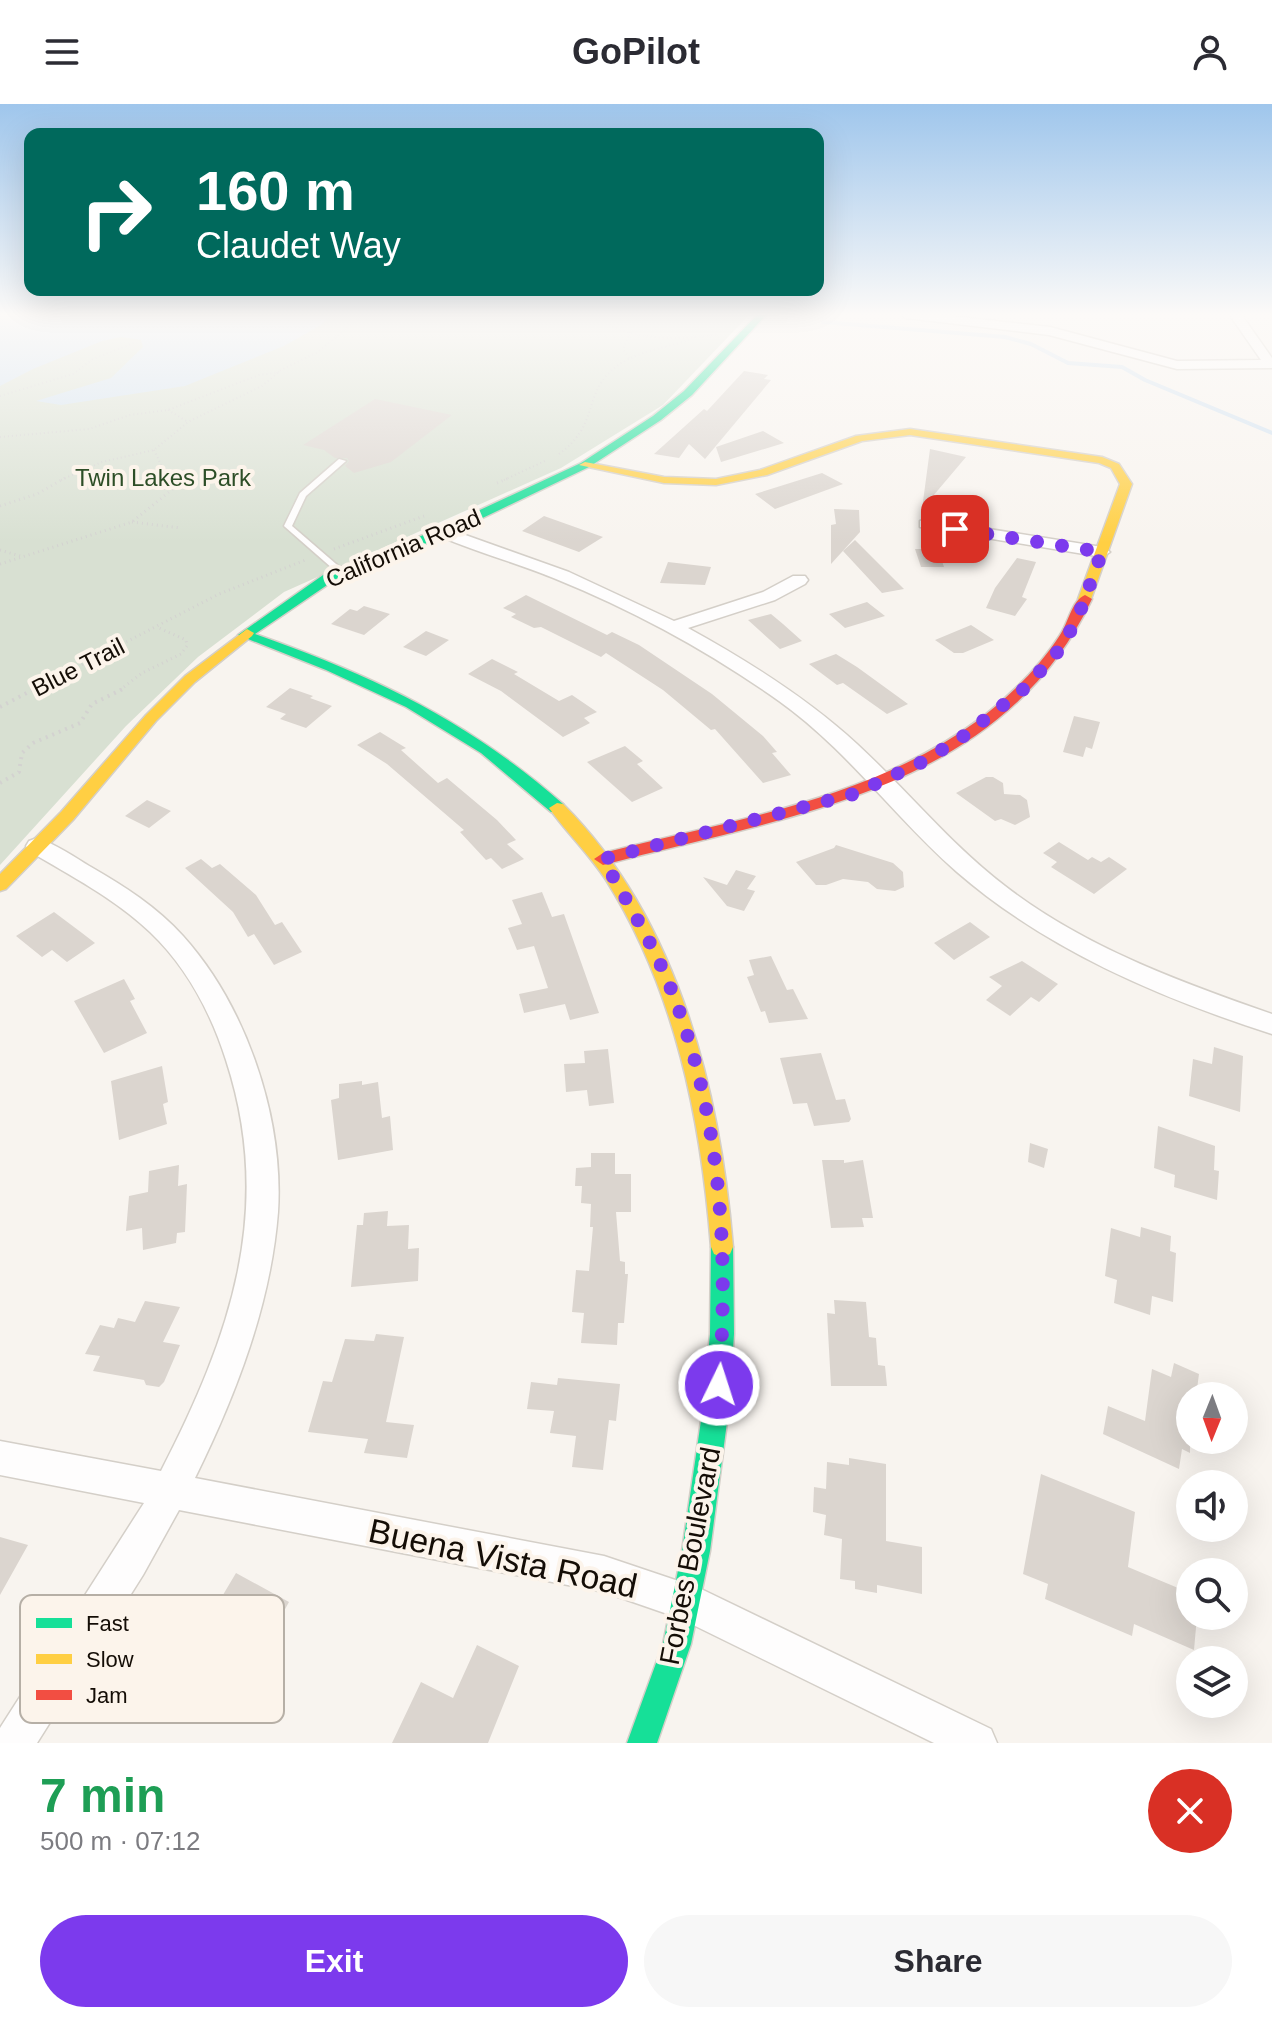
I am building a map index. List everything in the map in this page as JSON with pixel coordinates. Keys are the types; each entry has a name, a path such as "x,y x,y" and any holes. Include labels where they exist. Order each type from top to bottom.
{"street":[{"name":"California Road","path":"0,885 67,816 151,718 190,679 291,601 340,572 443,532 585,465 678,401 688,390"},
{"path":"585,465 664,480 716,482 763,473 860,438 910,432 1088,457 1115,466 1126,484 1072,628 1043,672 961,738 854,794 603,859"},
{"path":"926,524 1102,552"},
{"path":"443,532 560,575 673,627 779,692 859,757 966,867 1054,929 1151,979 1272,1024"},
{"path":"673,627 769,596 799,580"},
{"name":"Forbes Boulevard","path":"245,635 369,679 451,722 525,777 567,816 603,859 649,940 686,1030 707,1110 720,1205 725,1310 717,1410 686,1601 671,1664 642,1743"},
{"path":"37,846 146,913 207,986 229,1031 249,1085 261,1148 261,1228 254,1267 232,1346 200,1431 145,1538 109,1595"},
{"name":"Buena Vista Road","path":"0,1458 604,1574 686,1601 977,1743"},
{"path":"14,1743 27,1723"}],"lane":[{"path":"340,572 288,526 303,495 342,461"}],"path":[{"path":"0,437 89,429 130,415 168,410 219,390"},
{"path":"0,506 37,494 64,478 102,462 154,450 188,422 253,390"},
{"path":"494,484 563,453 580,438 591,418 599,390"},
{"path":"168,410 188,422"},
{"path":"0,564 90,538 132,522 180,483 169,476 154,450"},
{"path":"318,555 430,514"},
{"path":"132,522 181,528"},
{"path":"0,550 20,556"},
{"name":"Blue Trail","path":"0,707 219,594 318,555"},
{"path":"0,783 19,772 22,753 33,743 80,723 92,704 127,687 142,673 181,654 187,646 186,640 157,628"}],"green space":[{"name":"Twin Lakes Park","path":"0,390 677,390 663,405 561,468 284,592 198,657 126,726 0,865"}],"water":[{"path":"70,390 156,390 61,405 36,401"}],"building":[{"path":"726,390 762,390 705,459 689,444 679,458 654,454 704,409 707,411"},
{"path":"375,399 452,415 391,462 354,473 345,466 349,461 347,458 335,458 324,450 303,445"},
{"path":"763,431 784,443 721,462 716,447"},
{"path":"930,449 966,457 922,509"},
{"path":"822,473 843,484 775,509 755,494"},
{"path":"834,509 859,510 860,532 831,564 831,525 836,524"},
{"path":"544,516 603,537 579,552 522,531"},
{"path":"855,540 904,589 882,593 843,551"},
{"path":"915,549 938,549 944,567 921,567"},
{"path":"1017,558 1036,562 1022,597 1027,599 1015,616 986,608 995,588"},
{"path":"668,562 711,567 705,585 660,583"},
{"path":"526,595 607,635 612,632 639,645 712,694 763,736 777,752 772,753 791,775 763,783 715,729 711,730 663,690 606,653 601,657 541,627 534,628 511,617 516,614 503,608"},
{"path":"867,602 885,616 845,628 829,614"},
{"path":"364,606 390,614 364,635 331,624 350,609 357,611"},
{"path":"771,614 802,641 780,649 748,620"},
{"path":"971,625 994,640 963,653 954,653 935,640"},
{"path":"426,631 449,640 426,656 403,647"},
{"path":"836,654 908,704 887,714 843,683 837,685 809,664"},
{"path":"492,659 518,672 514,674 559,701 572,695 597,712 584,718 590,723 563,737 501,691 468,674"},
{"path":"290,688 332,706 306,728 280,719 286,714 266,707"},
{"path":"1074,716 1100,722 1092,749 1086,747 1083,757 1063,752"},
{"path":"380,732 406,748 401,750 438,783 447,778 497,820 516,840 507,844 524,859 502,869 491,858 486,860 460,832 464,830 387,764 357,745"},
{"path":"625,746 643,761 637,764 663,788 632,802 587,762"},
{"path":"986,777 1003,783 1004,794 1020,795 1027,800 1030,817 1015,825 1001,819 995,821 956,793"},
{"path":"147,800 171,811 149,828 125,816"},
{"path":"1059,842 1088,860 1092,857 1101,862 1109,857 1127,869 1094,894 1051,867 1057,862 1043,853"},
{"path":"836,845 893,863 903,872 904,887 895,891 877,889 868,882 843,879 816,885 796,862"},
{"path":"201,859 212,868 220,864 256,895 275,925 282,922 302,952 274,965 254,934 248,937 233,912 185,868"},
{"path":"736,870 756,876 747,889 755,891 744,911 727,906 703,877 727,885"},
{"path":"542,892 552,917 564,914 599,1013 570,1020 565,1004 524,1013 519,994 548,988 534,946 517,950 508,928 522,924 512,900"},
{"path":"54,912 95,943 67,962 52,950 42,957 16,936"},
{"path":"970,922 990,937 954,960 934,943"},
{"path":"771,956 787,990 793,989 808,1019 769,1023 765,1011 761,1012 747,977 754,975 749,960"},
{"path":"1022,961 1058,984 1039,1002 1031,997 1010,1016 986,1000 1002,986 989,977"},
{"path":"124,979 135,999 130,1001 147,1033 104,1053 74,1001"},
{"path":"1214,1047 1243,1056 1240,1112 1189,1096 1193,1059 1212,1064"},
{"path":"608,1049 614,1103 589,1106 587,1090 566,1092 564,1064 585,1063 584,1051"},
{"path":"821,1053 836,1100 845,1099 851,1119 849,1122 814,1126 807,1103 793,1104 780,1058"},
{"path":"162,1066 168,1102 163,1104 167,1124 119,1140 111,1081"},
{"path":"362,1081 362,1085 378,1082 382,1118 390,1116 393,1150 338,1160 331,1100 339,1098 339,1084"},
{"path":"1158,1126 1215,1146 1214,1170 1219,1171 1217,1200 1174,1187 1175,1175 1154,1168"},
{"path":"1030,1143 1048,1149 1044,1168 1028,1162"},
{"path":"591,1153 615,1153 615,1174 631,1174 631,1212 616,1212 620,1261 625,1262 625,1274 628,1274 624,1323 618,1323 617,1345 581,1343 584,1313 572,1312 576,1270 589,1271 593,1227 590,1227 591,1204 581,1203 582,1186 575,1186 576,1168 591,1167"},
{"path":"822,1160 844,1160 844,1163 863,1160 873,1218 862,1218 864,1227 831,1228"},
{"path":"179,1165 178,1186 187,1184 185,1232 177,1233 176,1243 143,1250 142,1228 126,1231 129,1196 148,1192 149,1171"},
{"path":"388,1211 387,1226 409,1225 408,1249 419,1248 418,1281 351,1287 357,1225 363,1225 364,1213"},
{"path":"1141,1227 1171,1236 1170,1251 1176,1253 1173,1302 1152,1296 1150,1315 1114,1303 1117,1280 1105,1276 1111,1228 1140,1237"},
{"path":"834,1300 866,1302 869,1337 876,1338 878,1365 885,1366 887,1386 831,1386 827,1313 835,1314"},
{"path":"145,1301 180,1307 163,1342 180,1345 164,1382 159,1387 146,1385 144,1380 93,1371 100,1356 85,1354 100,1325 114,1328 118,1318 135,1322"},
{"path":"376,1334 404,1337 386,1422 414,1425 407,1458 364,1453 368,1439 308,1432 323,1381 332,1382 345,1339 374,1341"},
{"path":"1174,1363 1199,1374 1198,1382 1176,1382 1176,1454 1181,1454 1179,1469 1103,1434 1108,1406 1145,1421 1152,1369 1171,1377"},
{"path":"558,1378 620,1384 616,1421 609,1420 603,1470 572,1467 576,1436 550,1433 554,1411 527,1409 531,1382 557,1385"},
{"path":"849,1458 886,1464 886,1541 922,1547 922,1594 877,1585 877,1593 855,1589 855,1581 840,1579 842,1539 824,1535 826,1515 813,1512 814,1487 826,1489 827,1462 849,1465"},
{"path":"1041,1474 1135,1512 1128,1567 1176,1587 1176,1630 1196,1630 1194,1646 1185,1646 1134,1624 1132,1636 1045,1599 1048,1584 1023,1574"},
{"path":"0,1537 28,1545 0,1595"},
{"path":"236,1573 276,1595 223,1595"},
{"path":"477,1645 519,1666 488,1743 392,1743 421,1682 453,1698"}],"waterway":[{"path":"1170,390 1272,433"}],"traffic: fast":[{"path":"247,633 331,576 443,532 585,465 657,418 690,390"},
{"path":"245,635 372,685 449,725 522,777 557,808"},
{"path":"642,1743 677,1644 696,1551 716,1407 722,1334 722,1247"}],"traffic: slow":[{"path":"585,465 664,480 716,482 763,473 860,438 910,432 1102,460 1115,466 1126,484 1085,599"},
{"path":"0,885 67,816 151,718 190,679 247,633"},
{"path":"557,808 594,849 614,880 641,928 675,1005 707,1123 722,1247"}],"traffic: jam":[{"path":"603,859 835,800 889,779 923,761 958,741 1021,691 1048,663 1069,632 1085,599"}],"route":[{"path":"719,1385 725,1310 720,1205 707,1110 686,1030 671,988 649,940 603,859 854,794 922,762 961,738 1043,672 1078,617 1102,552 955,529"}]}
